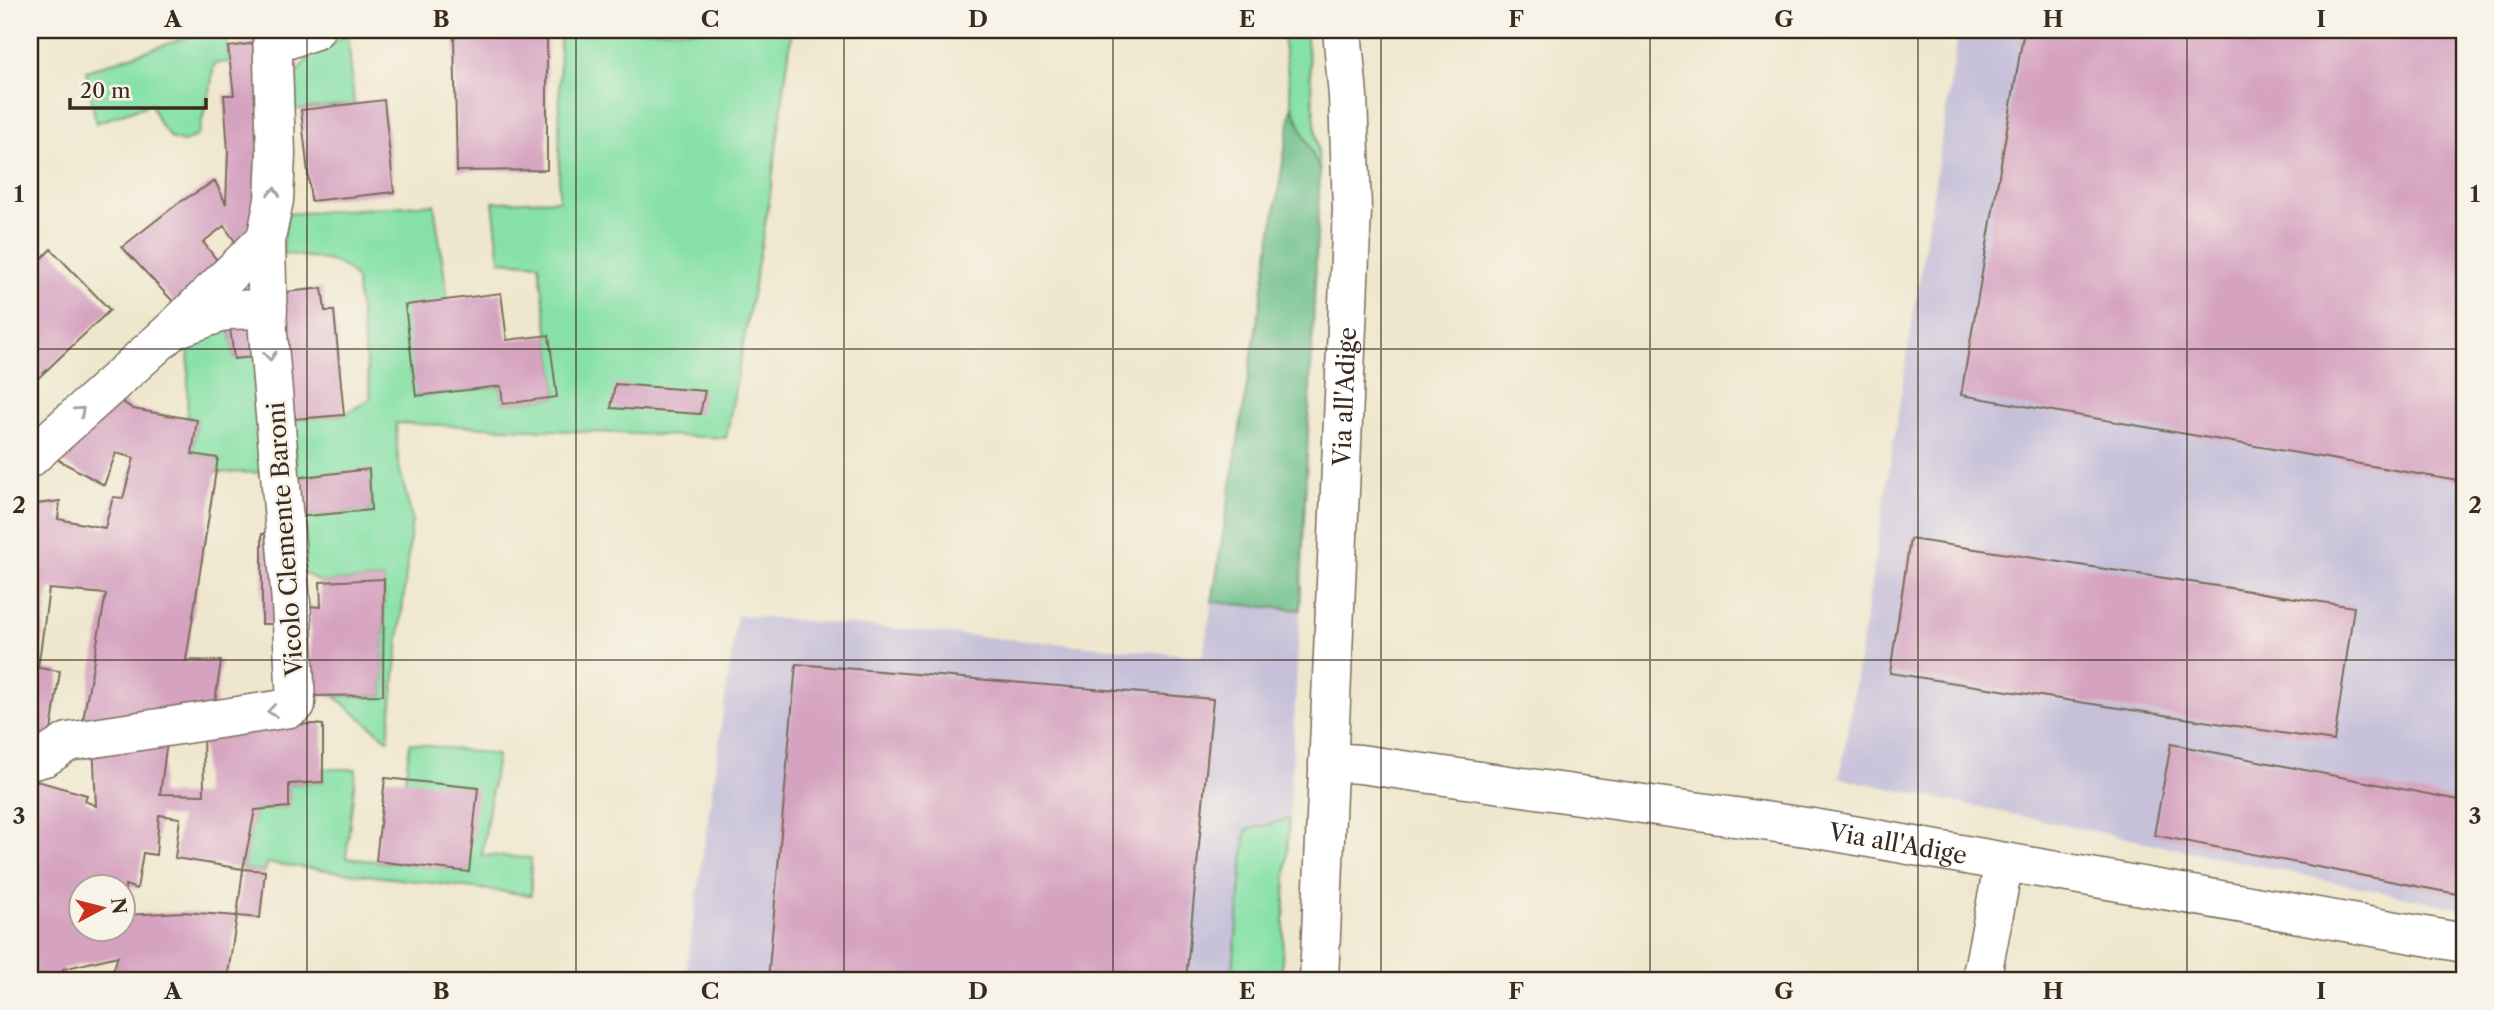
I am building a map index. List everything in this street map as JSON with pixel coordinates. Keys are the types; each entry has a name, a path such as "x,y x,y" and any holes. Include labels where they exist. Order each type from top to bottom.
{"street":[{"path":"273,37 316,30"},
{"name":"Via all'Adige","path":"1320,980 1352,210 1348,96 1342,30"},
{"name":"Vicolo Clemente Baroni","path":"30,761 45,757 68,742 290,708 296,704 294,641 268,309 266,239 274,200 276,154 273,37"},
{"path":"30,457 169,333 266,239"},
{"path":"169,333 194,320 228,310 268,309"},
{"name":"Via all'Adige","path":"1328,762 1360,764 1813,828 2464,943"},
{"path":"1981,980 2004,862"}],"shaded area":[{"path":"1959,30 2024,30 1961,395 2464,482 2464,801 2171,744 2154,834 2462,895 2464,884 2464,909 1840,778","holes":["1911,539 2353,607 2334,741 1890,674"]},
{"path":"1212,602 1300,610 1281,980 1186,980 1213,699 796,664 768,980 685,980 737,615 1203,656"}],"green space":[{"path":"209,30 226,30 229,62 214,64 198,135 184,142 172,139 159,123 151,104 96,123 86,71"},
{"path":"560,30 792,30 769,202 726,438 396,423 398,462 412,519 388,740 334,696 383,695 384,579 320,582 303,572 297,517 371,510 368,470 295,478 295,419 344,415 371,398 356,280 343,266 334,262 282,253 287,214 434,204 448,300 416,396 501,386 503,404 557,397 539,264 500,261 493,202 559,200"},
{"path":"1282,30 1306,30 1320,172 1292,106"},
{"path":"348,35 354,104 289,110 293,82 305,62 323,48"},
{"path":"1292,106 1320,172 1300,610 1212,602"},
{"path":"229,320 234,359 263,356 272,473 215,472 217,458 192,454 197,420 187,418 189,338"},
{"path":"410,743 497,755 482,855 531,858 531,895 267,863 265,871 243,869 255,810 289,807 289,784 323,782 323,769 356,769 346,858 469,871 405,780"},
{"path":"1289,819 1281,980 1232,980 1246,830"}],"building":[{"path":"482,30 547,30 547,170 457,171 454,37"},
{"path":"2024,30 2464,30 2464,482 1961,395"},
{"path":"256,43 264,140 252,223 239,247 224,226 203,242 223,268 181,310 122,247 177,204 215,181 226,204 228,151 224,95 234,95 228,47"},
{"path":"384,100 394,192 311,201 301,110"},
{"path":"51,249 110,310 33,383 30,380 30,270"},
{"path":"322,288 325,311 334,311 344,415 295,419 279,293"},
{"path":"501,293 507,340 549,335 557,397 503,404 501,386 416,396 405,305"},
{"path":"261,315 263,356 234,359 229,320"},
{"path":"615,384 705,391 700,414 611,408"},
{"path":"114,396 133,409 197,420 192,454 218,458 186,660 221,661 214,709 82,725 106,594 49,589 38,668 60,671 49,744 30,743 30,505 60,501 58,519 105,528 113,497 123,498 134,458 116,453 104,485 53,457"},
{"path":"369,469 371,510 297,517 295,478"},
{"path":"278,533 279,624 262,624 262,534"},
{"path":"1910,539 2354,607 2334,741 1890,673"},
{"path":"384,579 383,695 313,696 309,606 321,607 320,582"},
{"path":"796,664 1213,699 1186,980 768,980"},
{"path":"323,725 323,782 289,784 289,807 255,810 243,869 175,858 180,818 159,815 156,855 143,853 137,889 136,874 66,874 66,944 136,944 136,914 183,912 237,916 227,980 110,980 118,956 63,969 63,980 30,980 30,779 87,795 85,801 96,806 93,742 168,734 160,794 204,795 203,728"},
{"path":"2171,744 2464,801 2462,895 2154,835"},
{"path":"385,778 478,788 469,872 376,861"},
{"path":"243,869 265,871 260,918 237,916"}]}
